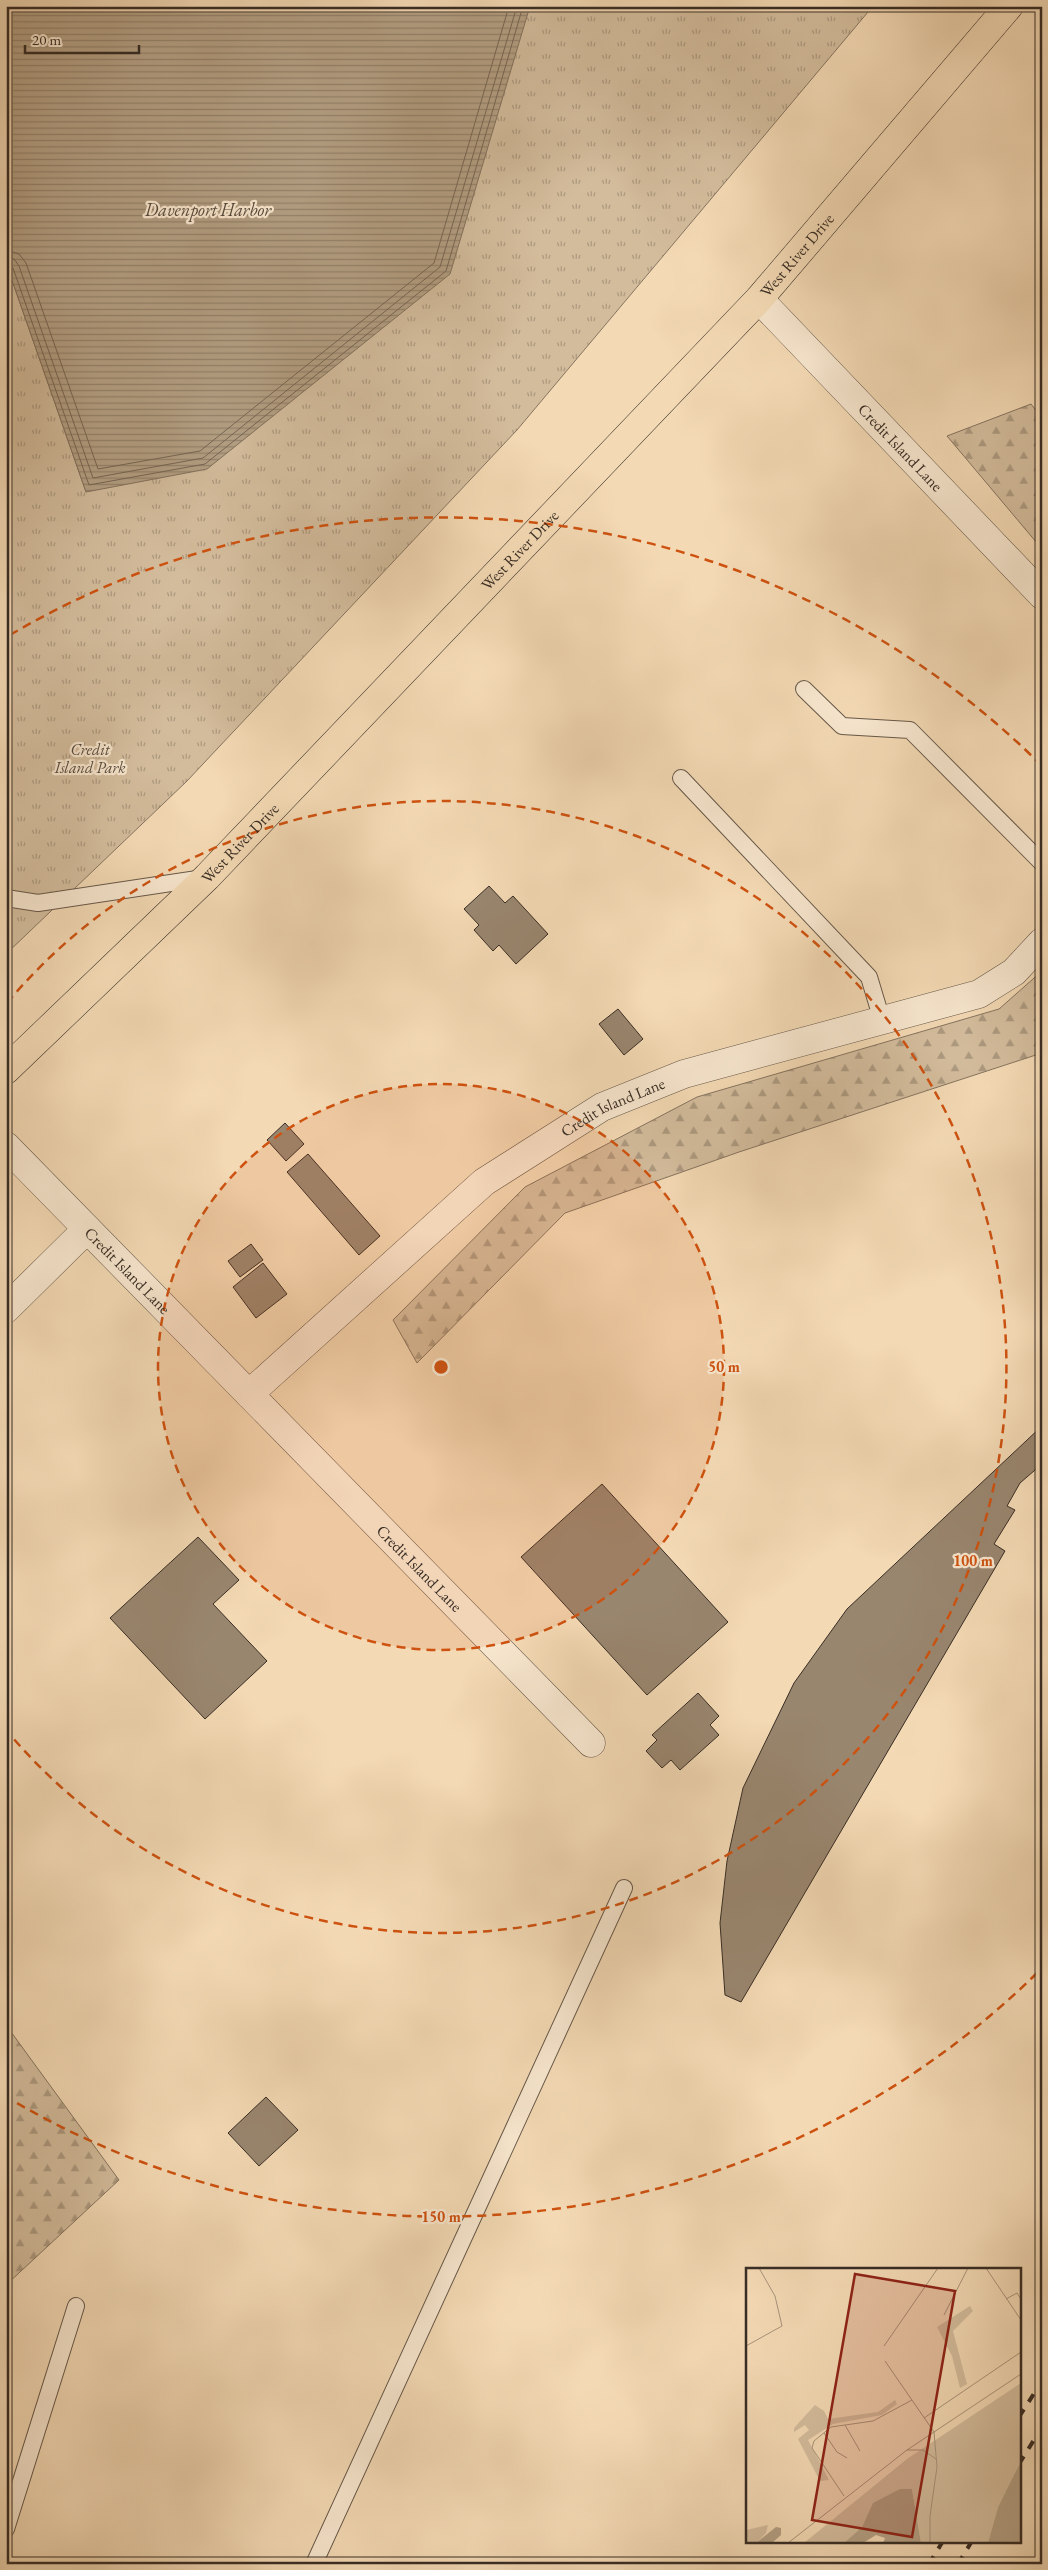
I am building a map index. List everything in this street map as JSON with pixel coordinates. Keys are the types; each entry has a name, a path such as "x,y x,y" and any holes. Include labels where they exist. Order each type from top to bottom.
{"main road":[{"name":"West River Drive","path":"6,1070 207,877 759,299 1009,6"}],"street":[{"name":"Credit Island Lane","path":"759,299 1042,594"},
{"name":"Credit Island Lane","path":"249,1394 484,1182 602,1107 684,1074 979,994 1014,972 1042,942"},
{"name":"Credit Island Lane","path":"6,1146 591,1743"},
{"path":"6,1309 87,1229"}],"lane":[{"path":"804,688 842,726 910,730 1042,863"},
{"path":"681,778 869,976 882,1020"},
{"path":"6,898 38,903 207,877"},
{"path":"314,2564 624,1888"},
{"path":"6,2529 76,2306"}],"green space":[{"name":"Credit Island Park","path":"530,6 873,6 517,430 187,781 6,954 6,263 86,492"},
{"path":"1031,404 1042,418 1042,549 947,436"},
{"path":"1042,971 1042,1053 739,1152 565,1213 417,1363 393,1320 525,1187 697,1097 999,1009"},
{"path":"6,2025 119,2180 6,2285"}],"water":[{"name":"Davenport Harbor","path":"6,6 530,6 450,274 207,469 86,492 6,263"}],"building":[{"path":"489,886 505,903 513,896 548,934 516,964 499,945 493,951 474,930 479,925 464,909"},
{"path":"618,1009 643,1039 624,1055 599,1024"},
{"path":"285,1123 304,1144 286,1161 267,1140"},
{"path":"308,1154 380,1236 359,1255 287,1172"},
{"path":"251,1244 263,1260 240,1277 228,1261"},
{"path":"263,1263 287,1294 256,1318 233,1287"},
{"path":"1042,1426 1042,1464 1020,1483 1007,1506 1015,1510 994,1544 1005,1551 741,2002 725,1995 720,1923 727,1861 743,1788 794,1683 847,1609"},
{"path":"602,1484 728,1622 647,1695 521,1557"},
{"path":"198,1537 239,1580 213,1604 267,1661 205,1719 110,1618"},
{"path":"698,1693 719,1716 710,1725 719,1735 680,1770 671,1760 662,1768 646,1751 657,1740 652,1735"},
{"path":"266,2097 298,2130 259,2166 228,2133"}],"railway":[{"path":"1020,2415 1042,2381"},
{"path":"1020,2462 1042,2427"},
{"path":"929,2564 942,2542"},
{"path":"958,2564 971,2542"}]}
